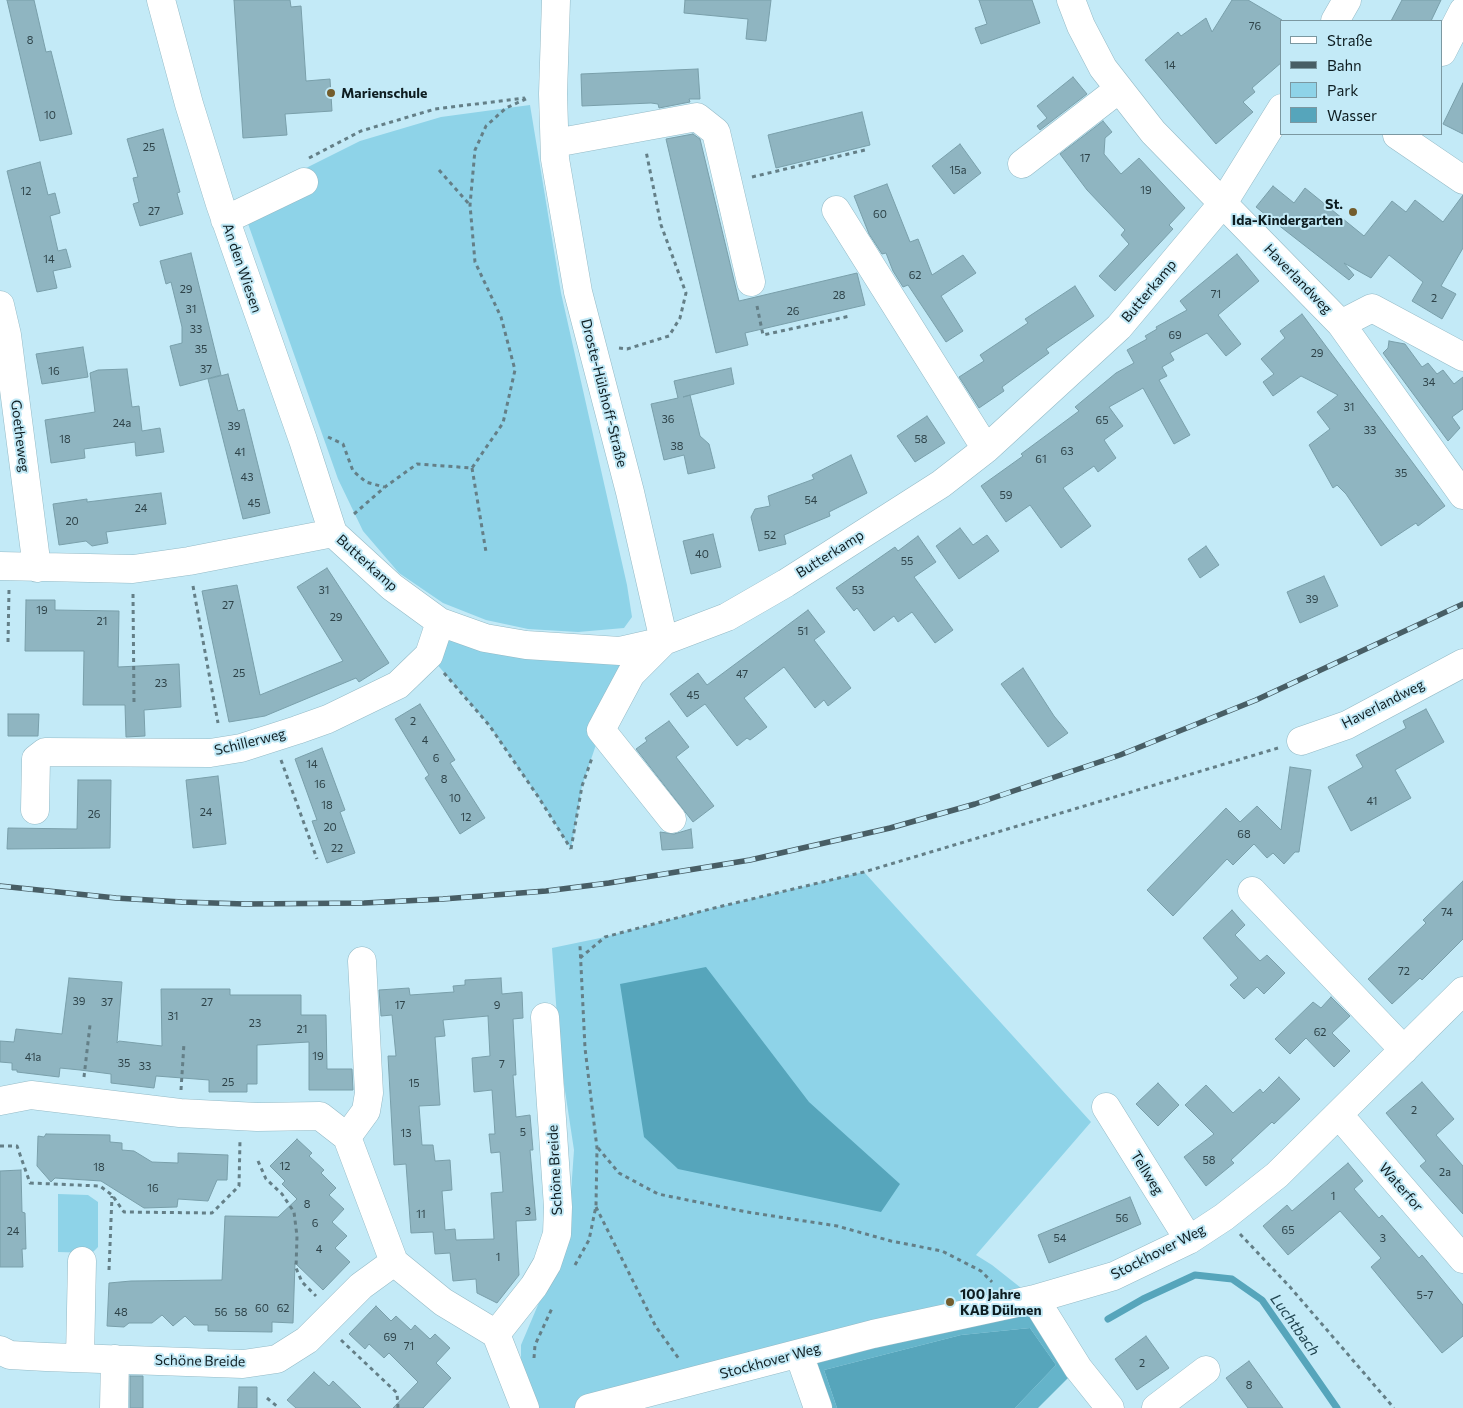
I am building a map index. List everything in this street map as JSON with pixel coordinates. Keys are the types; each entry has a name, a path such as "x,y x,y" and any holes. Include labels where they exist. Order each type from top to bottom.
{"street":[{"name":"An den Wiesen","path":"161,0 189,104 225,220 303,440 333,533"},
{"name":"Droste-Hülshoff-Straße","path":"556,0 541,96 555,144 578,292 630,492 664,641"},
{"name":"Haverlandweg","path":"1071,0 1080,26 1103,68 1153,132 1341,324 1463,495"},
{"path":"1336,20 1347,0"},
{"path":"1443,50 1463,11"},
{"path":"1022,164 1119,89"},
{"name":"Butterkamp","path":"5,566 133,569 189,561 333,533 392,587 440,622 484,638 534,646 620,651 664,641 727,617 786,583 941,484 986,449 1119,327 1223,204 1280,111"},
{"path":"555,144 697,117 716,132 751,282"},
{"path":"1398,135 1463,180"},
{"path":"225,220 306,170"},
{"path":"836,210 986,449"},
{"name":"Goetheweg","path":"0,305 7,335 37,568"},
{"path":"1341,324 1372,308 1463,357"},
{"path":"430,655 440,622"},
{"name":"Butterkamp","path":"602,730 631,674 664,641"},
{"name":"Schillerweg","path":"36,810 36,758 45,752 210,753 241,748 328,720 369,701 398,684 430,655"},
{"name":"Haverlandweg","path":"1301,742 1346,725 1463,663"},
{"path":"602,730 672,819"},
{"path":"1252,891 1404,1050"},
{"path":"347,1137 366,1111 369,1093 362,961"},
{"name":"Stockhover Weg","path":"589,1408 873,1334 1024,1302 1114,1276 1189,1240 1224,1217 1277,1175 1463,991"},
{"name":"Schöne Breide","path":"496,1334 534,1286 548,1264 558,1234 558,1207 545,1017"},
{"path":"0,1100 31,1095 180,1113 240,1117 320,1116 347,1137 394,1262 443,1302 496,1334 525,1408"},
{"name":"Tellweg","path":"1106,1107 1189,1240"},
{"name":"Waterfor","path":"1339,1115 1463,1259"},
{"path":"80,1358 82,1261"},
{"name":"Schöne Breide","path":"0,1350 10,1355 243,1364 277,1358 307,1340 361,1286 394,1262"},
{"path":"1024,1302 1110,1408"},
{"path":"799,1354 818,1408"},
{"path":"114,1408 115,1359"},
{"path":"1156,1408 1206,1370"}],"path":[{"path":"306,170 361,131 435,109 541,96"},
{"path":"486,552 472,468 504,423 515,370 501,317 475,262 470,205 475,150 486,126 506,108 541,96"},
{"path":"596,360 611,347 627,349 669,336 680,318 686,293 661,225 642,128"},
{"path":"727,183 865,150"},
{"path":"438,170 470,205"},
{"path":"751,282 763,335 850,316"},
{"path":"303,440 322,434 343,444 353,471 366,482 385,487"},
{"path":"361,508 385,487 417,464 472,468"},
{"path":"189,561 218,723"},
{"path":"5,566 8,642"},
{"path":"133,569 134,703"},
{"path":"430,655 488,725 539,798 571,849 582,786 602,730"},
{"path":"274,738 317,860"},
{"path":"580,958 605,937 710,909 864,872 1301,742"},
{"path":"580,946 585,1048 597,1148 619,1173 658,1194 748,1212 837,1226 891,1241 942,1250 982,1271 1024,1302"},
{"path":"81,1102 90,1025"},
{"path":"180,1113 184,1043"},
{"path":"0,1146 17,1146 30,1184 100,1186 112,1196 124,1212 212,1213 239,1186 240,1117"},
{"path":"258,1161 266,1180 282,1194 294,1212 297,1230 296,1268 298,1276 328,1318 397,1393 398,1408"},
{"path":"596,1206 656,1327 694,1382"},
{"path":"1224,1217 1290,1287 1394,1408"},
{"path":"267,1398 280,1408"}],"green space":[{"path":"530,105 561,293 627,585 632,617 624,628 578,632 528,629 486,620 443,603 399,573 363,531 338,479 240,201 360,141 441,117"},
{"path":"440,622 485,638 664,641 601,730 582,786 571,849 489,725 429,655"},
{"path":"864,872 1091,1122 976,1255 992,1265 1035,1299 589,1408 527,1408 521,1384 521,1345 568,1234 574,1150 560,1058 552,948 605,937 710,909"},
{"path":"58,1194 88,1195 98,1202 98,1247 92,1253 58,1252"}],"shaded area":[{"path":"1035,1299 1078,1368 1038,1408 1015,1408 1056,1365 1030,1328 961,1335 824,1370 837,1408 818,1408 799,1354"}],"water":[{"path":"706,967 809,1102 900,1184 881,1212 678,1169 644,1137 620,984"},
{"path":"1030,1328 1056,1365 1015,1408 837,1408 824,1370 961,1335"}],"building":[{"path":"7,0 34,0 46,52 51,51 72,134 40,141"},
{"path":"234,0 290,0 291,7 301,6 306,81 330,79 332,111 285,114 287,135 243,138"},
{"path":"685,0 771,0 766,41 746,39 748,19 684,13"},
{"path":"979,0 1032,0 1040,23 981,44 975,28 987,24"},
{"path":"1232,0 1248,0 1282,20 1280,20 1280,64 1252,88 1255,92 1243,102 1253,112 1216,144 1145,60 1178,32 1181,36 1206,18 1212,32"},
{"path":"1402,0 1441,0 1431,20 1392,20"},
{"path":"698,69 700,99 689,99 690,102 659,108 658,104 651,103 582,106 581,74"},
{"path":"1073,77 1087,94 1040,130 1037,126 1047,118 1037,106"},
{"path":"1463,83 1463,134 1443,124"},
{"path":"862,112 870,145 776,168 768,135"},
{"path":"1103,121 1112,132 1105,138 1104,154 1121,174 1139,158 1185,208 1169,225 1173,229 1115,291 1099,276 1129,244 1121,235 1125,230 1087,190 1060,154"},
{"path":"163,129 180,192 177,193 183,214 140,226 133,204 139,202 133,178 138,177 127,139"},
{"path":"693,134 700,139 739,301 857,273 865,305 745,333 748,345 716,353 666,139"},
{"path":"960,144 981,173 954,194 932,166"},
{"path":"40,162 48,195 55,193 60,213 50,216 58,251 66,249 71,267 53,271 57,288 37,292 7,171"},
{"path":"887,184 910,242 918,239 932,275 963,255 976,273 941,296 963,331 946,342 908,285 903,287 893,271 886,253 882,254 869,234 854,196"},
{"path":"1273,186 1294,203 1305,188 1364,236 1392,201 1406,212 1415,200 1443,222 1463,195 1463,248 1441,286 1456,294 1442,319 1412,301 1423,282 1389,255 1371,278 1344,263 1354,275 1349,280 1277,224 1256,207"},
{"path":"191,253 221,375 180,386 170,346 182,343 182,327 171,282 166,284 160,261"},
{"path":"1237,254 1259,281 1218,315 1241,344 1226,356 1207,333 1170,353 1174,360 1162,367 1167,376 1159,380 1190,435 1174,444 1143,388 1109,407 1123,426 1104,440 1116,458 1098,472 1094,466 1063,488 1091,526 1061,548 1030,505 1006,522 981,486 1023,456 1021,454 1079,411 1075,407 1116,373 1134,363 1127,350 1147,339 1145,336 1157,329 1156,327 1187,310 1180,301"},
{"path":"1075,286 1094,316 1046,349 1049,353 1002,387 1004,391 979,408 959,377 984,361 980,355 1028,323 1025,319"},
{"path":"1302,314 1445,506 1418,526 1416,523 1381,546 1346,494 1337,485 1333,488 1309,445 1330,429 1317,412 1338,395 1301,376 1273,396 1263,382 1274,374 1261,359 1285,338 1280,331"},
{"path":"1389,341 1405,344 1422,367 1428,363 1437,374 1443,370 1454,384 1463,377 1463,409 1452,417 1460,428 1448,441 1383,353 1388,348"},
{"path":"83,347 88,377 42,384 36,354"},
{"path":"731,368 734,384 690,395 700,436 709,444 715,468 688,474 684,455 664,460 651,404 678,398 674,381"},
{"path":"127,369 132,407 139,406 142,431 160,428 164,452 136,456 135,442 84,449 85,458 51,463 45,420 95,412 90,373 98,370"},
{"path":"228,374 238,411 244,409 270,513 243,519 208,379"},
{"path":"927,416 945,443 915,462 897,436"},
{"path":"851,455 867,493 829,512 830,516 784,535 786,544 759,551 751,517 755,509 770,506 768,496 814,479 812,475"},
{"path":"161,493 166,524 106,532 108,543 92,546 86,541 59,545 53,504 87,499 87,502"},
{"path":"960,528 973,545 987,535 999,551 959,579 936,546"},
{"path":"713,534 721,567 691,574 683,541"},
{"path":"918,536 936,562 914,577 953,630 935,643 912,612 898,622 894,616 874,631 857,608 854,611 836,588 895,547 898,551"},
{"path":"1206,546 1219,565 1200,578 1188,559"},
{"path":"327,568 389,663 359,682 356,678 265,716 229,722 202,591 237,585 260,695 343,661 297,587"},
{"path":"1324,576 1338,606 1300,623 1287,592"},
{"path":"26,600 55,600 55,610 119,611 118,667 179,664 181,707 144,710 145,736 126,737 125,705 83,705 84,651 25,651"},
{"path":"808,610 825,632 814,640 851,688 828,706 824,700 815,708 784,667 744,698 767,727 750,740 747,738 737,746 705,704 687,717 670,694 698,673 707,685"},
{"path":"1023,668 1054,716 1068,733 1048,747 1001,684"},
{"path":"420,704 455,760 450,763 485,818 460,834 425,778 429,775 395,719"},
{"path":"1426,709 1444,742 1395,770 1411,798 1351,831 1328,787 1363,767 1356,755 1406,728 1403,721"},
{"path":"8,714 39,714 38,736 8,736"},
{"path":"669,721 689,747 676,757 714,806 693,822 636,749 647,741 645,738"},
{"path":"322,748 345,810 340,812 355,853 327,863 312,821 317,820 295,759"},
{"path":"1290,767 1311,770 1299,852 1295,852 1284,864 1273,853 1267,858 1254,844 1233,865 1227,859 1173,916 1147,890 1226,808 1240,822 1257,806 1281,830"},
{"path":"218,776 226,844 193,848 186,780"},
{"path":"78,780 111,780 110,848 7,849 8,828 77,829"},
{"path":"691,829 693,848 662,850 660,832 674,834"},
{"path":"1463,881 1463,939 1422,980 1420,978 1392,1004 1368,979 1426,923 1423,920"},
{"path":"1232,910 1245,925 1235,935 1260,961 1267,955 1285,973 1264,994 1257,987 1244,999 1230,985 1238,978 1203,938"},
{"path":"69,978 122,982 117,1043 119,1041 162,1046 161,989 230,989 230,995 301,995 301,1015 326,1015 327,1069 352,1069 353,1090 309,1090 309,1042 257,1045 257,1084 247,1084 247,1092 209,1092 209,1080 156,1076 154,1088 111,1083 111,1074 80,1070 60,1068 59,1077 17,1072 17,1070 12,1070 12,1063 0,1062 0,1041 14,1042 16,1029 62,1034"},
{"path":"501,978 502,994 522,992 523,1018 513,1019 516,1075 513,1075 516,1117 530,1115 533,1150 530,1150 536,1220 516,1221 519,1275 497,1303 477,1293 476,1279 453,1281 450,1253 435,1254 433,1232 411,1233 406,1164 394,1165 388,1056 396,1056 392,1015 381,1016 379,990 409,988 410,995 454,992 453,986 465,985 465,980","holes":["488,1016 490,1056 472,1058 474,1092 492,1090 495,1134 489,1134 491,1153 500,1152 503,1192 491,1193 494,1239 456,1240 455,1229 445,1230 442,1191 452,1190 450,1160 435,1161 433,1145 422,1145 419,1106 440,1105 435,1037 445,1036 443,1020"]},
{"path":"1331,997 1350,1016 1332,1033 1350,1051 1334,1067 1306,1038 1290,1054 1275,1039 1313,1002 1321,1008"},
{"path":"1279,1077 1300,1099 1274,1124 1272,1122 1231,1160 1234,1163 1206,1186 1184,1157 1214,1134 1185,1105 1206,1085 1233,1113 1260,1089 1263,1093"},
{"path":"1422,1082 1454,1119 1436,1135 1463,1166 1463,1214 1420,1166 1426,1161 1386,1113"},
{"path":"1158,1083 1179,1105 1158,1126 1136,1104"},
{"path":"46,1134 110,1135 110,1142 122,1143 122,1150 134,1151 152,1162 178,1163 178,1153 228,1155 227,1180 217,1180 208,1201 178,1199 177,1207 144,1208 101,1181 55,1178 51,1182 37,1166 38,1136 44,1137"},
{"path":"297,1139 312,1153 309,1156 324,1170 321,1173 336,1188 329,1195 344,1209 332,1222 347,1236 335,1248 350,1262 323,1290 295,1263 293,1323 272,1322 272,1332 208,1331 208,1325 194,1325 185,1316 173,1326 162,1315 152,1323 129,1323 124,1327 107,1326 109,1283 222,1280 225,1216 278,1217 297,1199 282,1184 285,1181 270,1166"},
{"path":"1348,1163 1363,1181 1354,1189 1379,1218 1382,1215 1419,1258 1422,1255 1463,1305 1463,1336 1442,1353 1371,1267 1381,1258 1340,1211 1288,1255 1263,1226 1287,1205 1292,1211"},
{"path":"21,1170 22,1212 25,1213 26,1249 22,1249 23,1267 0,1267 0,1171"},
{"path":"1130,1197 1141,1224 1049,1263 1038,1235"},
{"path":"376,1306 391,1321 396,1316 411,1330 415,1325 430,1339 435,1334 450,1348 436,1363 451,1378 423,1408 393,1408 418,1382 389,1353 384,1358 369,1344 365,1349 349,1334"},
{"path":"1146,1336 1169,1368 1137,1390 1115,1359"},
{"path":"1249,1361 1283,1408 1248,1408 1226,1378"},
{"path":"314,1372 329,1386 333,1381 361,1408 296,1408 287,1400"},
{"path":"130,1376 143,1376 143,1408 130,1408"},
{"path":"239,1387 257,1387 257,1408 238,1408"}],"waterway":[{"name":"Luchtbach","path":"1108,1319 1143,1299 1195,1275 1232,1279 1262,1300 1337,1408"}],"railway":[{"path":"0,886 116,898 182,902 245,904 364,903 546,891 609,883 750,860 890,828 975,804 1120,755 1256,700 1463,604"}],"place":[{"name":"Marienschule","path":"331,93"},
{"name":"St. Ida-Kindergarten","path":"1353,212"},
{"name":"100 Jahre KAB Dülmen","path":"950,1302"}]}
